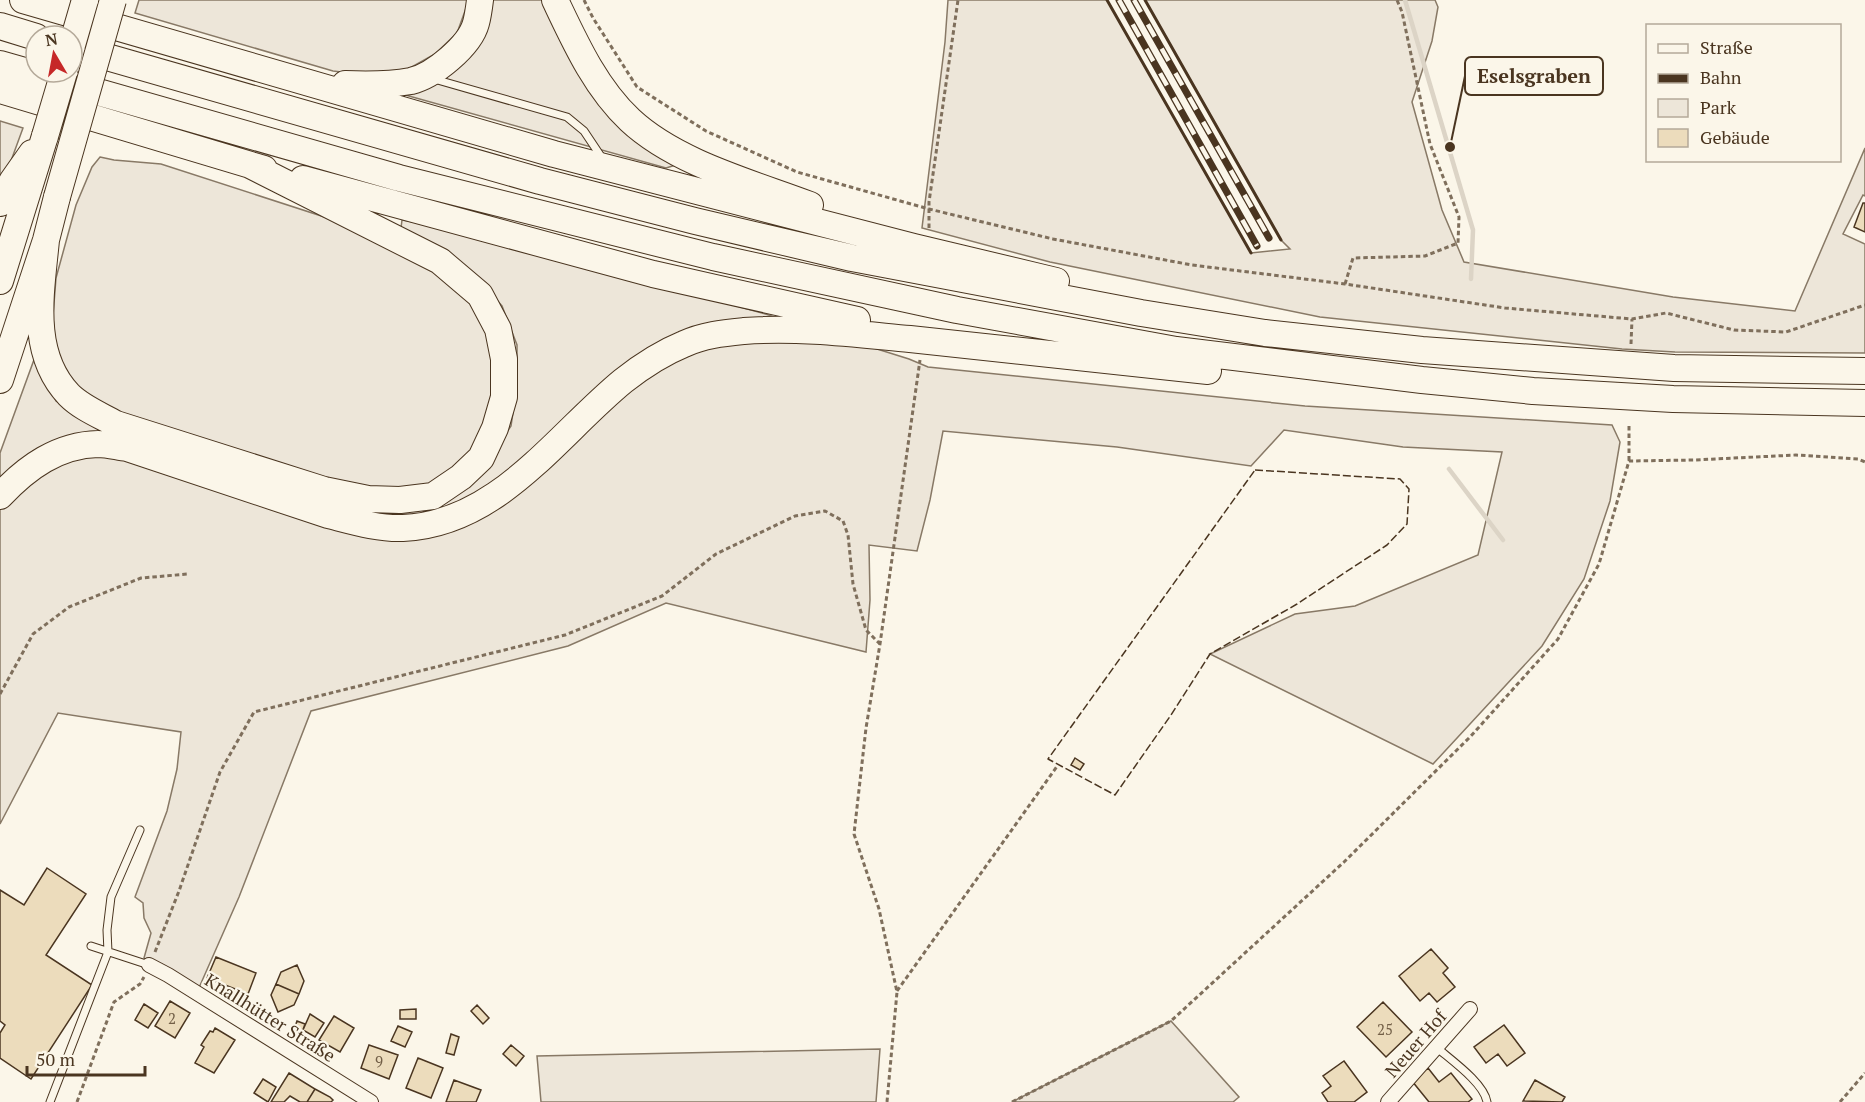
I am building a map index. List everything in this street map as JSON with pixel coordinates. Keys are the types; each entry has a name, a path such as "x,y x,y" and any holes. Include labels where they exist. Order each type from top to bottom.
{"highway":[{"path":"22,0 277,75 608,168 921,238 991,267 1139,298 1227,311 1363,336 1422,350"},
{"path":"78,24 85,0"},
{"path":"0,380 46,240 113,0"},
{"path":"277,75 344,84 376,85 414,81 440,67 462,48 476,26 480,0"},
{"path":"555,0 594,75 629,119 650,136 682,155 740,180 864,226 921,238"},
{"path":"0,26 24,33"},
{"path":"84,49 540,181 695,221 852,258 1142,313 1265,333 1422,350 1674,368 1865,371"},
{"path":"0,64 399,178 713,257 957,310 1176,350 1533,391 1673,399 1865,403"},
{"path":"0,281 21,183 45,136 60,84"},
{"path":"0,90 250,165 653,274 821,313 981,346"},
{"path":"46,240 40,313 45,355 56,378 70,396 89,409 116,424 324,490 379,499 400,500 433,496 461,477 481,458 495,428 504,397 504,359 498,329 480,295 440,261 250,165"},
{"path":"0,204 21,183"},
{"path":"0,496 16,478 52,454 99,444 127,448 361,524 402,528 435,523 468,511 497,495 624,381 652,360 686,343 720,333 767,330 824,331 1276,379 1422,380"}],"street":[{"name":"Knallhütter Straße","path":"149,965 371,1102"},
{"name":"Neuer Hof","path":"1388,1102 1470,1009"}],"lane":[{"path":"423,76 567,117 584,130 608,168"},
{"path":"50,1102 108,952 107,930 111,897 140,830"},
{"path":"92,946 149,965"},
{"path":"1436,1047 1478,1084 1486,1094 1488,1102"}],"path":[{"path":"584,0 637,87 706,131 797,172 929,209 1053,239 1192,265 1345,284 1505,308 1632,319 1666,313 1734,330 1786,332 1865,305"},
{"path":"921,238 929,209 958,0"},
{"path":"1345,284 1353,258 1425,256 1458,243 1459,217 1431,144 1402,12 1397,0"},
{"path":"1630,350 1632,319"},
{"path":"887,1102 897,992 879,909 854,834 866,728 920,360"},
{"path":"1012,1102 1171,1021 1344,862 1471,736 1558,639 1599,564 1629,460 1629,426"},
{"path":"1629,460 1695,460 1796,455 1858,459 1865,462"},
{"path":"77,1102 114,1002 140,984 149,965 179,891 220,772 254,712 565,635 662,596 716,554 795,516 825,511 843,520 848,535 853,584 866,630 880,644"},
{"path":"0,694 33,634 69,607 141,578 188,574"},
{"path":"897,992 1058,765"},
{"path":"1840,1102 1865,1073"}],"green space":[{"path":"139,0 469,0 457,33 435,54 410,68 374,76 333,71 135,13"},
{"path":"489,0 546,0 679,164 666,168 391,91 434,82"},
{"path":"948,0 1107,0 1251,253 1290,249 1281,240 1145,0 1435,0 1438,7 1432,41 1412,102 1442,210 1464,262 1673,297 1795,311 1865,148 1865,196 1863,195 1843,234 1865,244 1865,353 1675,352 1622,349 1320,317 1050,262 922,228"},
{"path":"0,121 23,128 0,191"},
{"path":"100,157 161,164 343,223 393,246 463,290 494,347 496,382 479,443 430,489 350,489 141,421 91,400 66,378 55,349 53,316 56,278 76,205 92,167"},
{"path":"402,220 465,231 762,313 928,367 1305,406 1612,425 1620,442 1610,501 1584,579 1542,646 1433,764 1210,654 1295,614 1355,606 1478,555 1502,452 1403,447 1284,430 1251,466 1117,447 943,431 930,500 917,551 869,545 870,600 866,652 666,603 568,646 311,711 239,897 198,990 144,958 151,933 144,918 143,903 135,897 167,811 177,769 181,732 58,713 0,824 0,509 21,483 39,469 100,452 444,532 468,525 462,508 388,518 327,503 381,512 418,511 454,494 487,462 511,426 517,386 517,345 502,306 471,271 401,228"},
{"path":"35,357 56,401 92,422 136,439 63,439 33,451 0,485 0,453"},
{"path":"1171,1021 1239,1097 1233,1102 1012,1102"},
{"path":"880,1049 876,1102 541,1102 537,1056"}],"building":[{"path":"1863,203 1865,203 1865,232 1854,227"},
{"path":"1075,758 1084,764 1080,770 1071,765"},
{"path":"47,868 86,894 46,955 92,985 31,1079 0,1058 0,1033 5,1025 0,1021 0,890 24,905"},
{"path":"1431,949 1448,968 1443,973 1455,987 1437,1002 1429,993 1420,1001 1399,976"},
{"path":"216,957 256,973 248,994 207,978"},
{"path":"297,965 304,981 299,994 276,984 281,972"},
{"path":"276,984 299,994 294,1005 278,1012 271,995"},
{"path":"170,1001 190,1013 175,1038 155,1026"},
{"path":"1383,1002 1412,1032 1386,1057 1357,1027"},
{"path":"144,1004 158,1013 148,1028 135,1020"},
{"path":"477,1005 489,1018 483,1024 471,1011"},
{"path":"416,1009 416,1019 400,1019 400,1010"},
{"path":"310,1014 324,1023 315,1037 303,1030"},
{"path":"334,1016 354,1028 340,1052 319,1040"},
{"path":"297,1021 305,1024 300,1038 292,1035"},
{"path":"1504,1025 1525,1053 1507,1066 1498,1054 1486,1063 1474,1047"},
{"path":"398,1026 412,1032 405,1047 391,1041"},
{"path":"215,1028 235,1040 214,1073 195,1063 204,1047 201,1045 210,1031 213,1032"},
{"path":"451,1034 459,1037 454,1055 446,1053"},
{"path":"369,1045 398,1055 389,1079 361,1068"},
{"path":"511,1045 524,1056 516,1066 503,1054"},
{"path":"418,1058 443,1068 431,1098 406,1088"},
{"path":"1344,1061 1367,1092 1354,1102 1328,1102 1322,1093 1331,1086 1323,1076"},
{"path":"1428,1068 1439,1082 1451,1073 1472,1099 1468,1102 1429,1102 1412,1081"},
{"path":"289,1073 315,1089 307,1102 300,1102 290,1096 284,1102 271,1102"},
{"path":"263,1079 276,1087 268,1102 254,1093"},
{"path":"454,1080 481,1090 476,1102 446,1102"},
{"path":"1535,1080 1565,1097 1562,1102 1523,1101"},
{"path":"315,1089 333,1100 331,1102 307,1102"}],"waterway":[{"path":"1405,0 1473,230 1471,279"},
{"path":"1449,469 1503,540"}],"railway":[{"path":"1119,0 1257,246"},
{"path":"1134,0 1269,238"}],"fence":[{"path":"1255,470 1400,479 1409,489 1407,524 1387,545 1297,604 1210,654 1115,795 1048,759 1255,470"}],"wall":[{"path":"1107,0 1251,253"},
{"path":"1145,0 1281,240"}],"place":[{"name":"Eselsgraben","path":"1450,147"}]}
